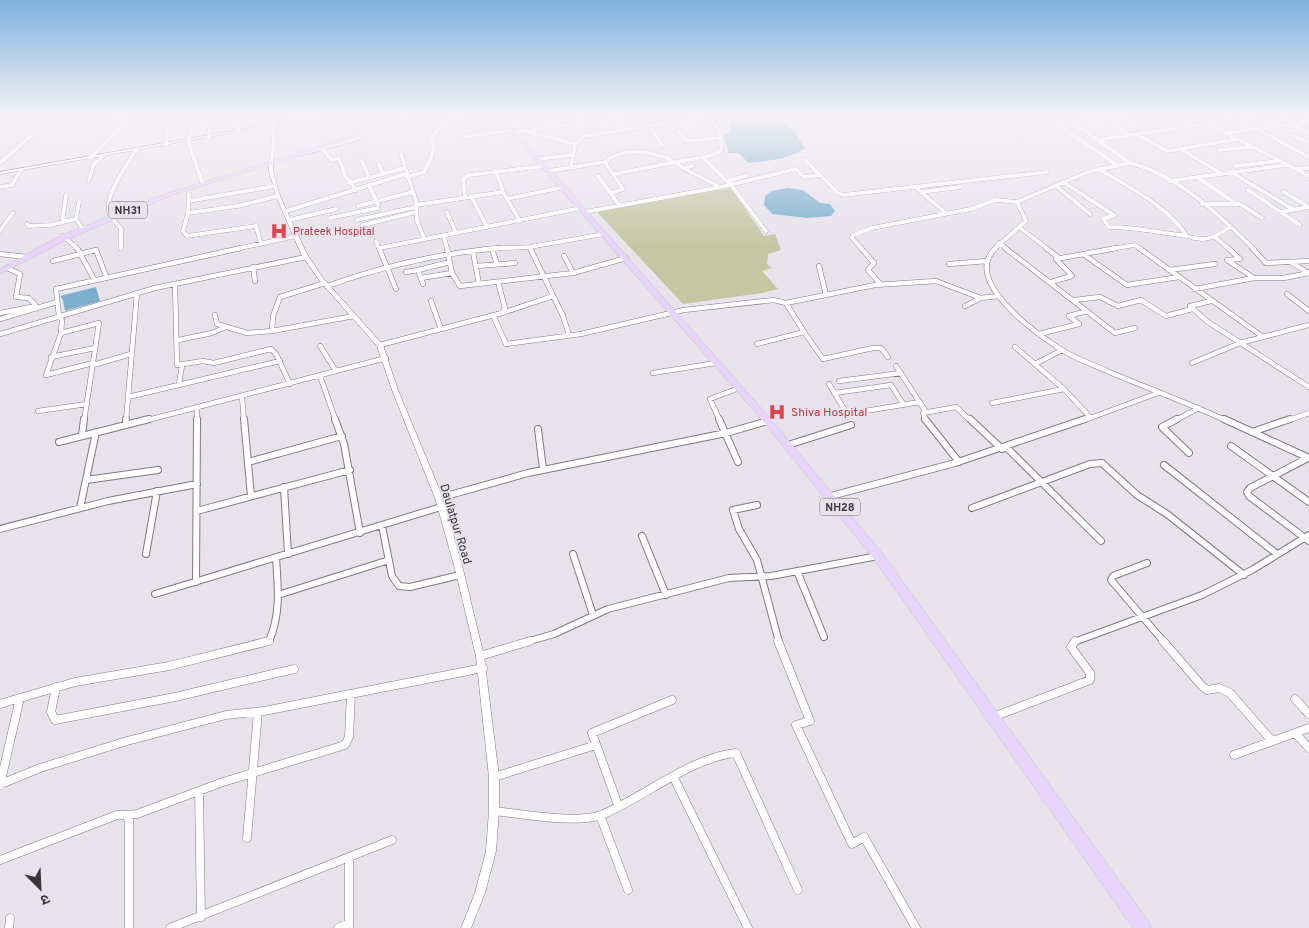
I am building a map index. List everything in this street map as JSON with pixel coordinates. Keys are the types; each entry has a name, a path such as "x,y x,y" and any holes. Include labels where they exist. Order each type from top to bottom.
{"highway":[{"name":"NH31","path":"2,270 82,228 111,216 202,181 282,159"},
{"name":"NH28","path":"539,159 768,421 831,496 878,556 1143,928"},
{"name":"NH31","path":"64,237 111,216"}],"street":[{"path":"0,173 82,159"},
{"path":"90,180 94,164 99,159"},
{"path":"121,249 121,229 108,211 111,192 130,159"},
{"path":"194,159 202,181"},
{"path":"339,159 344,176 356,190"},
{"path":"402,159 413,192 424,238"},
{"path":"286,211 407,175 424,172 430,159"},
{"path":"544,165 560,159"},
{"path":"572,159 572,167"},
{"path":"465,197 462,185 465,177 544,165 572,167 605,162 608,159"},
{"path":"670,159 721,187"},
{"path":"614,174 691,159"},
{"path":"705,159 727,180 766,231"},
{"path":"1108,159 1118,166"},
{"path":"1125,159 1130,163 1149,167 1202,204 1230,227 1266,262 1309,260"},
{"path":"1198,159 1222,174"},
{"path":"1276,159 1309,176"},
{"path":"362,160 368,178"},
{"path":"804,160 843,195 1047,172"},
{"path":"1235,166 1279,161"},
{"name":"Daulatpur Road","path":"271,162 274,186 306,257 326,285 380,345 386,358 395,390 439,498 460,575 480,656 494,777 491,851 480,893 466,928"},
{"path":"605,162 623,188 610,194"},
{"path":"881,285 868,270 874,263 855,243 852,236 872,228 971,208 996,200 1017,202 1100,168 1130,163"},
{"path":"379,165 383,174"},
{"path":"1168,180 1286,165"},
{"path":"683,168 692,166"},
{"path":"349,183 404,168"},
{"path":"1100,168 1175,221 1185,230 1187,236"},
{"path":"1297,170 1309,168"},
{"path":"380,248 424,238 721,187 796,169 804,177 819,175"},
{"path":"0,187 12,185 21,170"},
{"path":"496,171 503,192 520,221"},
{"path":"1231,172 1294,210"},
{"path":"598,176 618,205"},
{"path":"727,180 746,176"},
{"path":"1197,177 1235,203"},
{"path":"1063,182 1114,215 1103,219 1109,227 1132,227 1156,233 1187,236 1198,241 1215,237 1230,227"},
{"path":"1055,185 1090,214"},
{"path":"189,201 274,186"},
{"path":"369,186 378,202 381,215"},
{"path":"507,199 564,187"},
{"path":"915,187 946,213"},
{"path":"921,192 960,187"},
{"path":"1248,190 1300,225"},
{"path":"358,206 413,192"},
{"path":"357,220 465,197 503,192"},
{"path":"1284,192 1309,207"},
{"path":"188,194 188,213 183,231 187,236 256,226 260,244"},
{"path":"62,223 66,195"},
{"path":"188,213 246,204 278,196"},
{"path":"471,196 487,227"},
{"path":"79,202 76,219 82,228"},
{"path":"1017,202 1026,221 990,253 986,261 987,280 998,296 1039,334 1062,350 1307,456"},
{"path":"1202,204 1235,203 1244,205 1262,218"},
{"path":"1281,212 1309,207"},
{"path":"330,218 378,208"},
{"path":"363,225 416,208"},
{"path":"289,220 336,209"},
{"path":"447,212 456,233"},
{"path":"0,229 13,213"},
{"path":"0,220 10,219"},
{"path":"27,224 29,226 39,226 76,219"},
{"path":"1020,228 1059,258 1135,246 1263,337"},
{"path":"272,331 273,316 280,297 388,266 492,249 530,248 604,234"},
{"path":"131,354 46,375 50,357 61,333 62,320 59,316 56,289 106,276 296,236"},
{"path":"444,236 452,273 460,286 572,273 626,258"},
{"path":"64,237 77,245 83,253 94,279"},
{"path":"1215,237 1240,259 1227,260 1254,278"},
{"path":"376,241 396,289"},
{"path":"999,243 1115,333 1135,328"},
{"path":"530,248 542,277 564,316 570,335"},
{"path":"492,249 497,264"},
{"path":"53,261 96,250 106,276"},
{"path":"472,252 479,284"},
{"path":"0,254 25,257"},
{"path":"1083,254 1127,286 1178,277"},
{"path":"564,256 573,269 572,273"},
{"path":"0,334 137,293 306,257"},
{"path":"1051,282 1067,279 1072,276 1057,262 1056,259 1059,258"},
{"path":"949,264 986,261"},
{"path":"406,272 450,262"},
{"path":"1291,262 1309,273"},
{"path":"476,266 515,263"},
{"path":"1169,270 1215,264"},
{"path":"819,266 826,295"},
{"path":"253,267 255,281"},
{"path":"2,270 20,274 15,292 16,297 20,299 29,298 36,307"},
{"path":"418,270 423,284"},
{"path":"421,278 452,273"},
{"path":"1194,289 1254,278 1284,278 1309,273"},
{"path":"493,315 502,331 506,344 570,335 673,312 774,300 786,303 881,285 936,281 981,298"},
{"path":"498,282 505,308 502,313"},
{"path":"175,284 178,340 177,365 182,366 203,361 214,363 267,349 273,350 290,384"},
{"path":"126,424 137,293"},
{"path":"1286,294 1309,311"},
{"path":"380,345 502,313 553,296"},
{"path":"965,306 981,298 998,296"},
{"path":"1074,300 1100,296 1118,306 1141,300 1166,316 1192,309"},
{"path":"431,301 441,329"},
{"path":"1212,301 1190,305 1192,309 1240,343 1249,346 1309,387"},
{"path":"0,319 57,302"},
{"path":"786,303 823,359 854,350 874,348 881,348 888,357"},
{"path":"0,312 36,307"},
{"path":"1039,334 1079,324 1069,316 1087,311"},
{"path":"215,315 217,324 248,332 272,331 354,316"},
{"path":"61,333 99,323 82,435"},
{"path":"1192,363 1240,343 1309,324"},
{"path":"178,340 212,334 226,326"},
{"path":"757,344 804,332"},
{"path":"320,346 336,371"},
{"path":"1015,347 1064,389 1092,418"},
{"path":"50,357 95,348"},
{"path":"1035,364 1062,350"},
{"path":"59,442 386,358"},
{"path":"128,397 280,361"},
{"path":"653,373 716,363"},
{"path":"179,384 182,366"},
{"path":"896,366 926,412"},
{"path":"839,381 901,372"},
{"path":"320,376 342,436 350,470 360,532"},
{"path":"829,384 846,414 920,402"},
{"path":"834,393 891,385 904,405"},
{"path":"738,462 710,400 715,396 739,388"},
{"path":"992,402 1064,389"},
{"path":"831,496 902,479 1004,448 1158,393"},
{"path":"242,396 251,496"},
{"path":"38,411 87,404"},
{"path":"196,582 197,407"},
{"path":"959,462 922,414 956,407 1043,483 1101,540"},
{"path":"1189,453 1165,432 1162,426 1199,408"},
{"path":"1252,432 1309,413"},
{"path":"439,498 543,470 726,433 768,421"},
{"path":"788,445 851,425"},
{"path":"538,429 543,470"},
{"path":"80,508 96,432"},
{"path":"248,462 342,436"},
{"path":"1231,446 1309,502"},
{"path":"993,717 1090,680 1090,673 1074,652 1071,644 1144,619 1244,574 1307,538 1248,496 1247,492 1250,488 1307,456"},
{"path":"972,508 1090,464 1102,463 1137,495 1175,520 1244,574"},
{"path":"1164,465 1277,554"},
{"path":"86,480 158,470"},
{"path":"197,511 350,470"},
{"path":"0,529 80,508 197,484"},
{"path":"284,487 288,554"},
{"path":"146,554 157,491"},
{"path":"757,505 733,510 739,529 756,560 778,638 810,721 796,725 852,844 864,837 913,927"},
{"path":"155,594 441,507"},
{"path":"382,526 395,584 404,588 460,575"},
{"path":"642,536 666,595"},
{"path":"573,554 594,615"},
{"path":"480,656 554,634 608,609 735,577 762,578 878,556"},
{"path":"0,704 101,676 169,666 269,641 274,629 278,595 276,558"},
{"path":"278,595 389,560"},
{"path":"1148,563 1120,573 1111,580 1202,686 1207,690 1219,688 1230,693 1272,741"},
{"path":"797,571 824,637"},
{"path":"0,785 40,768 126,741 226,715 258,712 482,668"},
{"path":"56,688 50,712 55,720 175,697 294,669"},
{"path":"0,860 117,815 137,814 222,782 345,745 349,737 351,694"},
{"path":"0,785 20,698"},
{"path":"1295,699 1309,714"},
{"path":"618,805 592,736 594,730 672,700"},
{"path":"247,838 258,712"},
{"path":"1234,755 1309,728"},
{"path":"1295,733 1309,748"},
{"path":"494,777 596,745"},
{"path":"494,811 579,819 600,815 673,776 725,754 736,753 798,890"},
{"path":"673,776 748,928"},
{"path":"199,792 200,917"},
{"path":"126,815 129,821 129,928"},
{"path":"600,815 628,890"},
{"path":"170,928 392,840"},
{"path":"338,928 349,926 349,857"},
{"path":"9,928 10,918"}],"green space":[{"path":"731,188 764,236 775,234 781,250 768,254 767,264 772,268 762,271 778,289 683,304 597,212"}],"water":[{"path":"745,159 774,159 771,160 749,163"},
{"path":"787,188 803,190 820,203 830,204 835,211 831,216 807,218 772,214 764,205 765,196 772,191"},
{"path":"96,287 100,301 65,311 63,300 60,296"}],"place":[{"name":"Prateek Hospital","path":"279,231"},
{"name":"Shiva Hospital","path":"777,412"}]}
